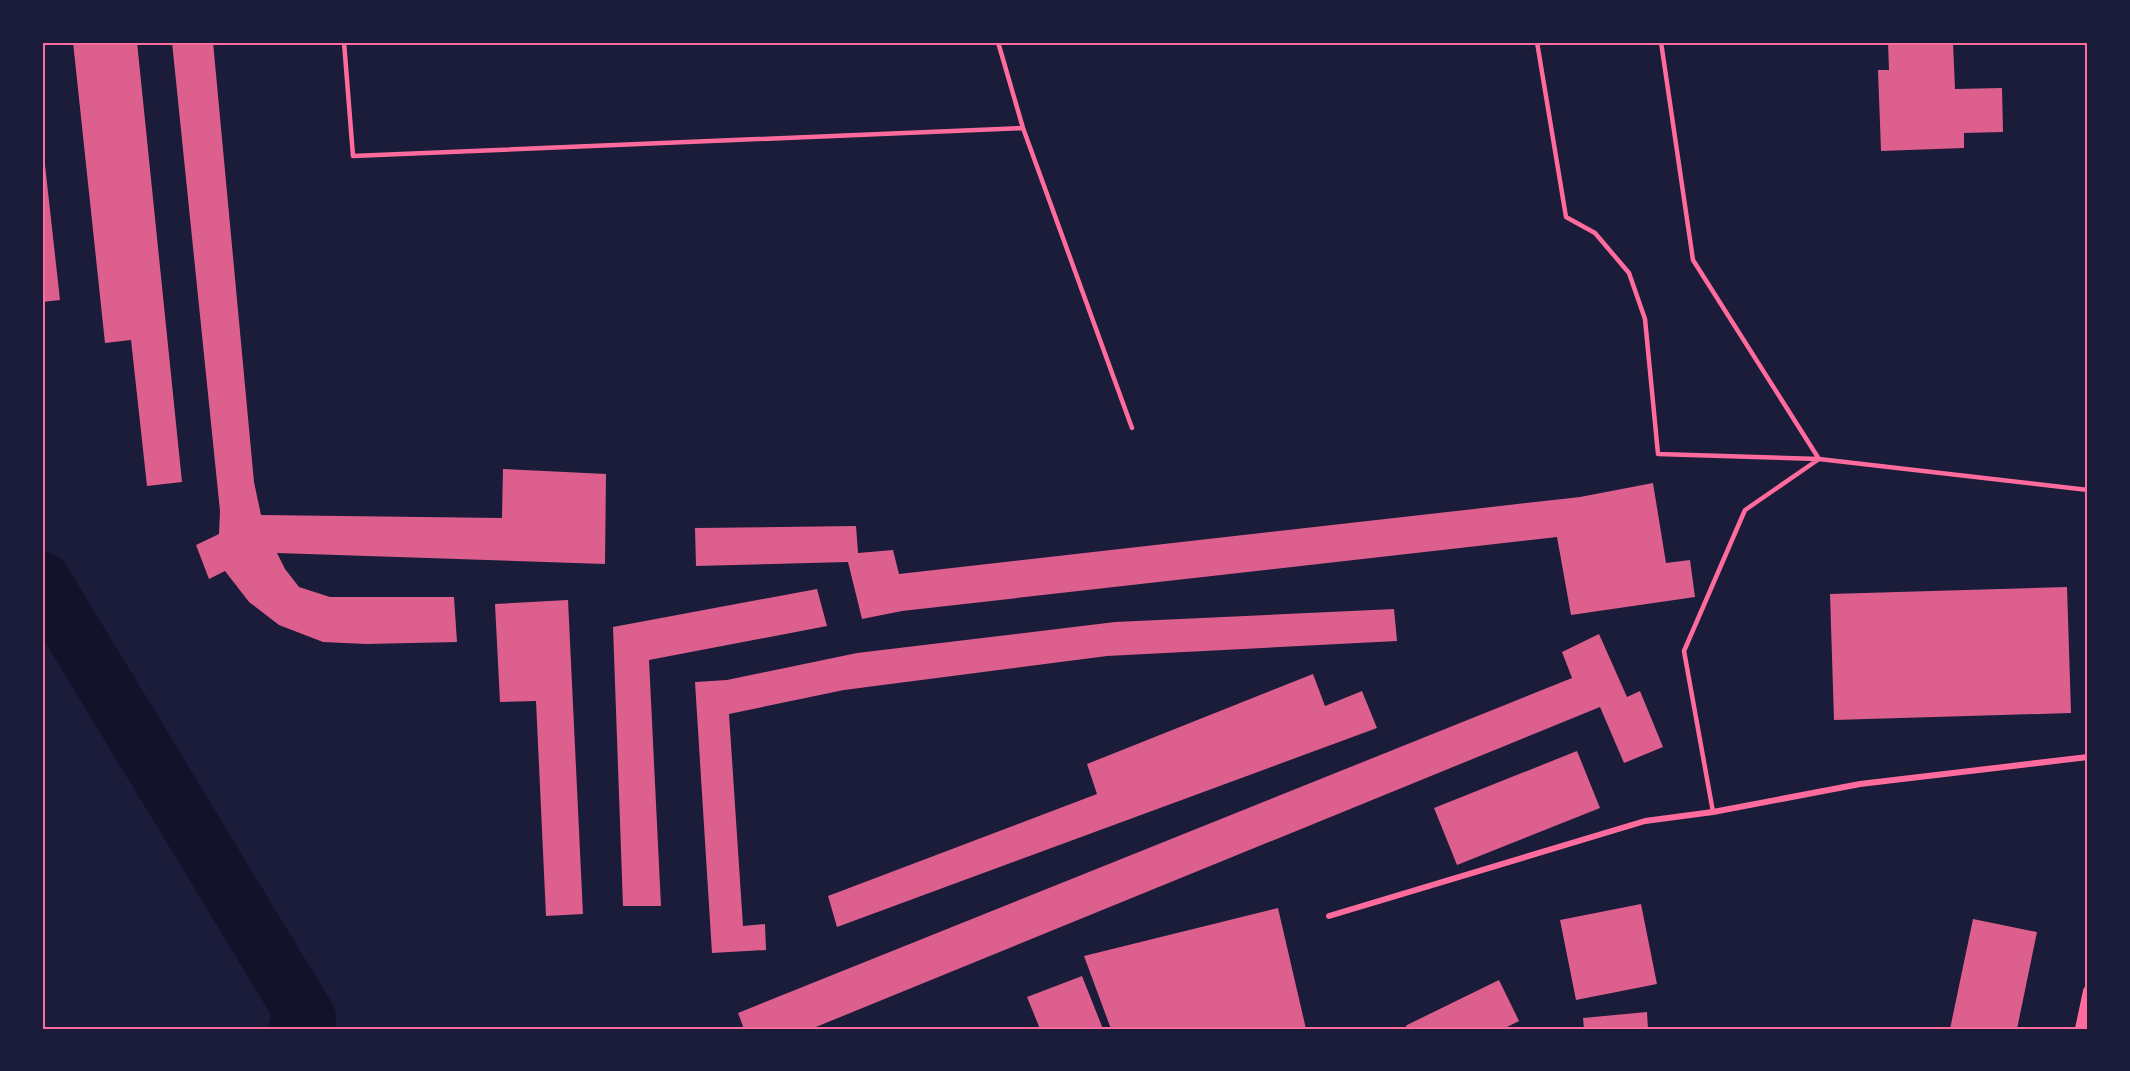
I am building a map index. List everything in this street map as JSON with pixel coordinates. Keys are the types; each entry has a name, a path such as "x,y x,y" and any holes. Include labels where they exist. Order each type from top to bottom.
{"street":[{"path":"1329,916 1645,821 1713,812 1860,784 2088,757"},
{"path":"2080,1029 2088,991"}],"lane":[{"path":"344,42 353,156 1023,128"},
{"path":"998,42 1023,128 1132,428"},
{"path":"1537,42 1566,217 1595,233 1629,273 1645,319 1658,454 1819,459 2088,490"},
{"path":"1661,42 1693,260 1819,459"},
{"path":"1713,812 1684,651 1745,510 1819,459"}],"building":[{"path":"73,42 137,42 182,482 147,486 131,340 105,343"},
{"path":"172,42 213,42 254,482 261,515 502,518 503,469 606,474 605,564 277,553 285,569 299,587 330,597 454,597 457,642 366,644 323,642 279,625 249,602 225,571 209,579 196,545 219,534 220,511"},
{"path":"1888,42 1953,42 1955,89 2002,88 2003,132 1964,133 1964,148 1881,151 1878,70 1889,70"},
{"path":"42,138 60,300 42,302"},
{"path":"1653,483 1666,563 1690,560 1695,597 1571,615 1557,537 902,611 862,619 848,562 696,566 695,528 856,526 858,553 893,550 899,574 1580,497"},
{"path":"2067,587 2071,713 1834,720 1830,594"},
{"path":"817,589 827,626 649,660 661,906 623,906 613,627"},
{"path":"568,600 583,914 546,916 536,701 500,702 495,604"},
{"path":"1394,609 1397,641 1107,656 844,690 729,714 743,926 765,924 766,950 712,953 695,682 727,680 857,653 1115,622"},
{"path":"1599,634 1627,697 1640,691 1663,747 1624,763 1600,707 811,1029 744,1029 738,1013 1572,678 1562,652"},
{"path":"1313,674 1325,706 1362,691 1377,728 837,927 828,896 1097,794 1087,764"},
{"path":"1577,751 1600,808 1457,865 1434,808"},
{"path":"1641,904 1657,984 1576,1000 1560,920"},
{"path":"1278,908 1306,1029 1111,1029 1084,956"},
{"path":"1973,919 2037,932 2017,1029 1950,1029"},
{"path":"1082,976 1103,1029 1040,1029 1027,997"},
{"path":"1499,980 1519,1021 1503,1029 1404,1029 1407,1025"},
{"path":"1647,1012 1648,1029 1584,1029 1583,1018"}],"waterway":[{"path":"42,581 307,1018 297,1029"}]}
